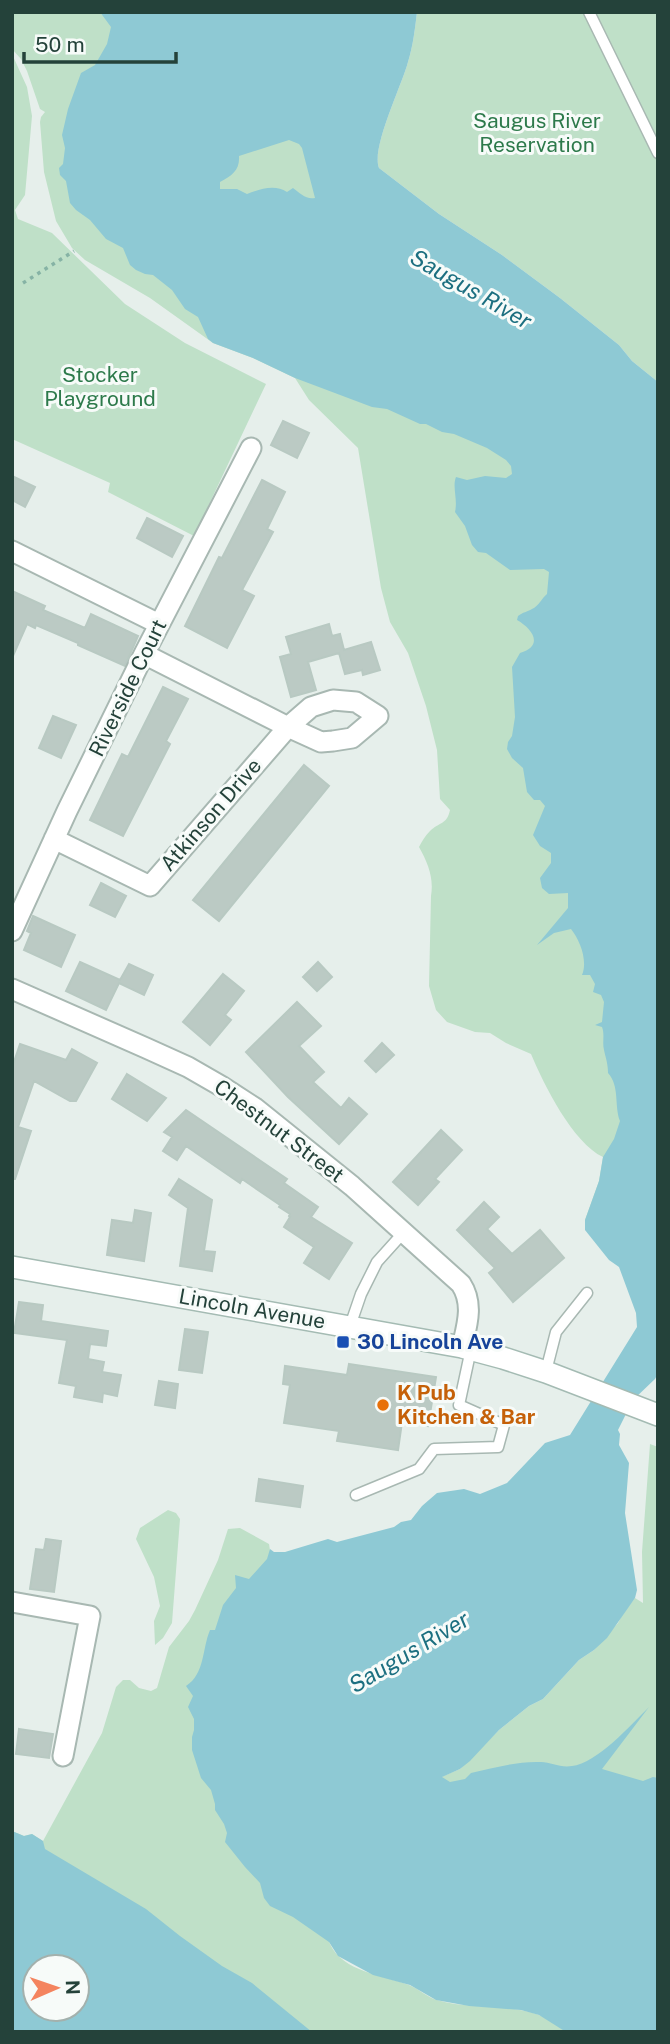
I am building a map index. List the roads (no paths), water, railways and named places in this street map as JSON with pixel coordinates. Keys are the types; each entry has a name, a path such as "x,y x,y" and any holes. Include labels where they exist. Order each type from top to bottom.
{"main road":[{"name":"Lincoln Avenue","path":"12,1267 466,1348 546,1372 654,1414"}],"street":[{"name":"Riverside Court","path":"12,931 144,654 251,448"},
{"path":"12,551 159,624"},
{"name":"Atkinson Drive","path":"54,839 150,886 288,727 144,654"},
{"name":"Chestnut Street","path":"12,989 167,1057 255,1108 456,1278 466,1292 469,1310 466,1348"},
{"path":"12,1602 90,1616 63,1756"}],"lane":[{"path":"589,12 658,153"},
{"path":"350,1326 361,1294 377,1262 404,1232"},
{"path":"546,1372 556,1332 587,1293"},
{"path":"356,1495 419,1469 434,1449 498,1447 504,1425 459,1405 466,1348"}],"water":[{"name":"Saugus River","path":"100,12 417,12 410,56 379,146 379,168 439,214 502,255 560,298 619,345 632,361 658,382 658,1373 633,1400 618,1430 619,1445 629,1463 625,1513 637,1590 635,1598 607,1638 579,1660 543,1699 529,1706 499,1730 470,1761 442,1777 450,1782 465,1779 471,1773 523,1763 545,1762 560,1766 582,1764 613,1742 649,1707 602,1769 643,1781 658,1778 658,2032 566,2032 539,2015 521,2010 469,2006 436,2000 410,1985 373,1975 338,1956 329,1942 293,1917 270,1906 264,1898 260,1883 225,1842 227,1833 224,1824 215,1810 211,1790 201,1778 192,1750 194,1719 188,1707 193,1696 186,1686 197,1675 210,1630 215,1630 223,1605 236,1588 235,1575 249,1579 267,1559 270,1549 274,1552 285,1552 328,1539 337,1542 394,1527 411,1520 437,1493 464,1489 480,1494 507,1483 545,1443 570,1435 637,1327 636,1313 619,1267 609,1260 585,1230 585,1220 599,1181 603,1157 614,1139 620,1121 614,1084 608,1073 603,1047 603,1030 595,1025 602,1022 604,1002 601,995 593,992 595,984 590,975 582,975 582,951 571,929 554,933 537,945 568,908 568,893 549,894 542,888 540,878 551,863 551,853 540,846 533,835 545,806 527,792 523,768 507,749 515,717 512,667 520,653 534,642 528,628 517,620 518,616 534,608 547,594 549,572 544,569 510,570 486,553 478,552 455,512 456,477 467,480 485,476 506,478 512,474 511,466 487,448 454,434 295,378 213,343 208,339 198,317 185,309 172,290 153,275 145,274 130,265 123,248 106,239 90,220 76,210 70,203 66,181 60,175 59,168 63,164 65,148 62,135 81,73 95,65 107,44 111,27","holes":["289,140 299,144 315,198 306,197 293,188 287,192 278,188 267,188 247,194 237,189 220,189 220,182 237,169 239,156"]},
{"path":"12,1831 24,1836 32,1834 43,1841 45,1849 146,1909 222,1966 252,1983 312,2032 12,2032"}],"place":[{"name":"30 Lincoln Ave","path":"343,1342"},
{"name":"K Pub Kitchen & Bar","path":"383,1405"}],"park label":[{"name":"Saugus River Reservation","path":"537,133"},
{"name":"Stocker Playground","path":"100,387"}]}
